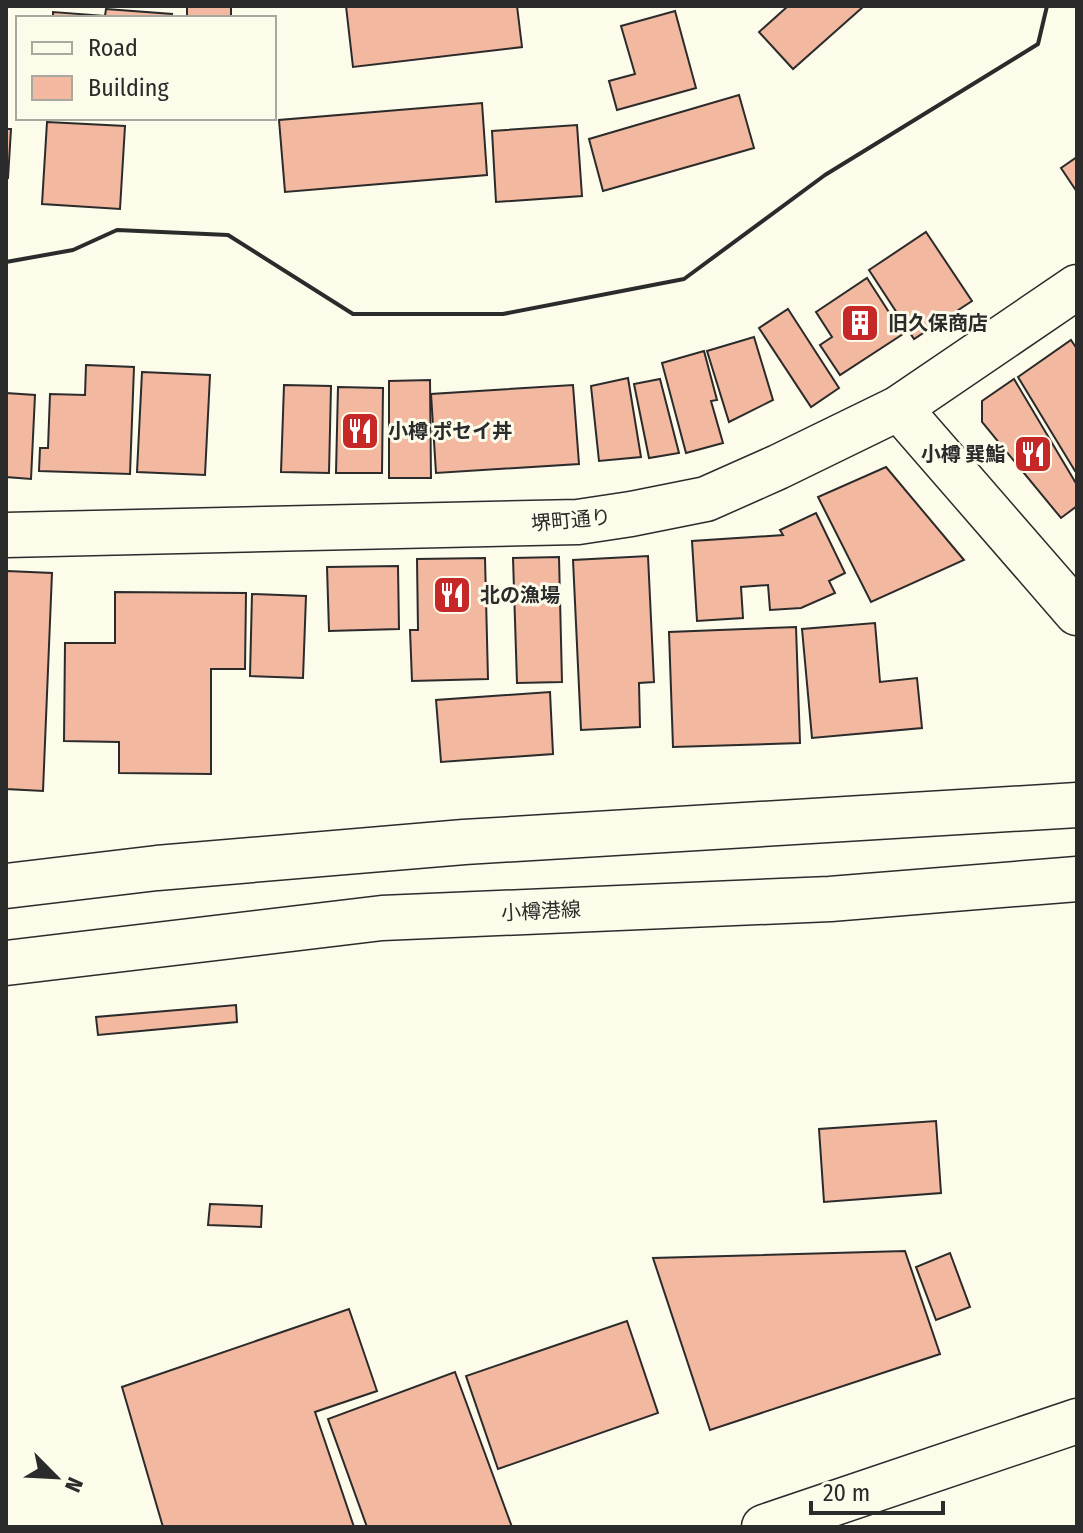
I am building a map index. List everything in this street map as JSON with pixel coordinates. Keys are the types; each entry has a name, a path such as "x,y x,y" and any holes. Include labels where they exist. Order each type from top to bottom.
{"main road":[{"name":"堺町通り","path":"6,535 578,522 706,499 899,408 1077,287"},
{"path":"899,408 1077,613"},
{"path":"6,886 157,868 464,842 1077,805"},
{"name":"小樽港線","path":"6,963 382,918 830,899 1077,879"},
{"path":"764,1527 1077,1421"}],"building":[{"path":"231,6 231,16 187,16 187,7"},
{"path":"346,6 517,6 522,47 353,67"},
{"path":"788,6 864,6 793,69 759,32"},
{"path":"106,9 172,14 172,16 105,16"},
{"path":"675,11 696,88 617,110 609,81 635,74 621,26"},
{"path":"53,12 105,16 53,16"},
{"path":"739,95 754,148 603,191 589,139"},
{"path":"482,103 487,175 285,192 279,120"},
{"path":"47,122 125,126 120,209 42,204"},
{"path":"577,125 582,196 496,202 492,131"},
{"path":"6,129 11,129 8,178 6,178"},
{"path":"1077,157 1077,192 1061,168"},
{"path":"926,232 972,301 914,339 869,270"},
{"name":"旧久保商店","path":"867,278 903,334 840,375 820,345 832,337 816,312"},
{"path":"788,309 839,388 811,407 759,328"},
{"path":"754,337 773,400 729,422 707,351"},
{"path":"1071,340 1077,349 1075,471 1018,377"},
{"path":"704,351 717,400 711,401 723,443 686,453 662,363"},
{"path":"86,365 134,367 130,474 39,471 40,448 48,448 50,394 85,395"},
{"path":"142,372 210,375 205,475 137,472"},
{"path":"628,378 641,457 599,461 591,386"},
{"path":"660,379 679,453 649,458 634,384"},
{"name":"小樽 巽鮨","path":"1014,379 1077,485 1077,506 1061,518 982,422 982,401"},
{"path":"430,380 431,478 389,478 389,381"},
{"path":"284,385 331,386 329,473 281,472"},
{"path":"573,385 579,464 436,473 431,394"},
{"name":"小樽 ポセイ丼","path":"338,387 383,388 382,473 336,473"},
{"path":"6,393 35,395 31,479 6,477"},
{"path":"886,467 964,560 871,602 818,497"},
{"path":"816,513 845,573 829,581 835,593 801,608 770,610 768,585 741,587 743,618 697,621 692,541 783,535 780,530"},
{"path":"648,556 654,682 639,683 640,727 581,730 573,560"},
{"path":"559,557 562,682 517,683 513,558"},
{"name":"北の漁場","path":"485,558 488,679 412,681 410,630 418,630 417,559"},
{"path":"398,566 399,629 329,631 327,567"},
{"path":"7,571 52,573 43,791 6,789"},
{"path":"115,592 246,593 245,669 211,669 211,774 119,773 119,742 64,741 65,643 115,643"},
{"path":"252,594 306,596 303,678 250,676"},
{"path":"875,623 880,682 917,678 922,728 812,738 802,629"},
{"path":"796,627 800,743 673,747 669,632"},
{"path":"550,692 553,754 441,762 436,700"},
{"path":"236,1005 237,1022 98,1035 96,1017"},
{"path":"936,1121 941,1193 824,1202 819,1129"},
{"path":"210,1204 262,1206 261,1227 208,1225"},
{"path":"905,1251 940,1354 710,1430 653,1258"},
{"path":"950,1253 970,1307 936,1320 916,1267"},
{"path":"349,1309 377,1391 315,1412 354,1527 163,1527 122,1387"},
{"path":"627,1321 658,1413 498,1469 466,1376"},
{"path":"455,1372 512,1527 367,1527 328,1419"}],"wall":[{"path":"6,262 73,250 117,230 228,235 353,314 503,314 684,279 825,175 1038,44 1047,6"}],"place":[{"name":"旧久保商店","path":"860,323"},
{"name":"小樽 ポセイ丼","path":"360,431"},
{"name":"小樽 巽鮨","path":"1033,454"},
{"name":"北の漁場","path":"452,595"}]}
